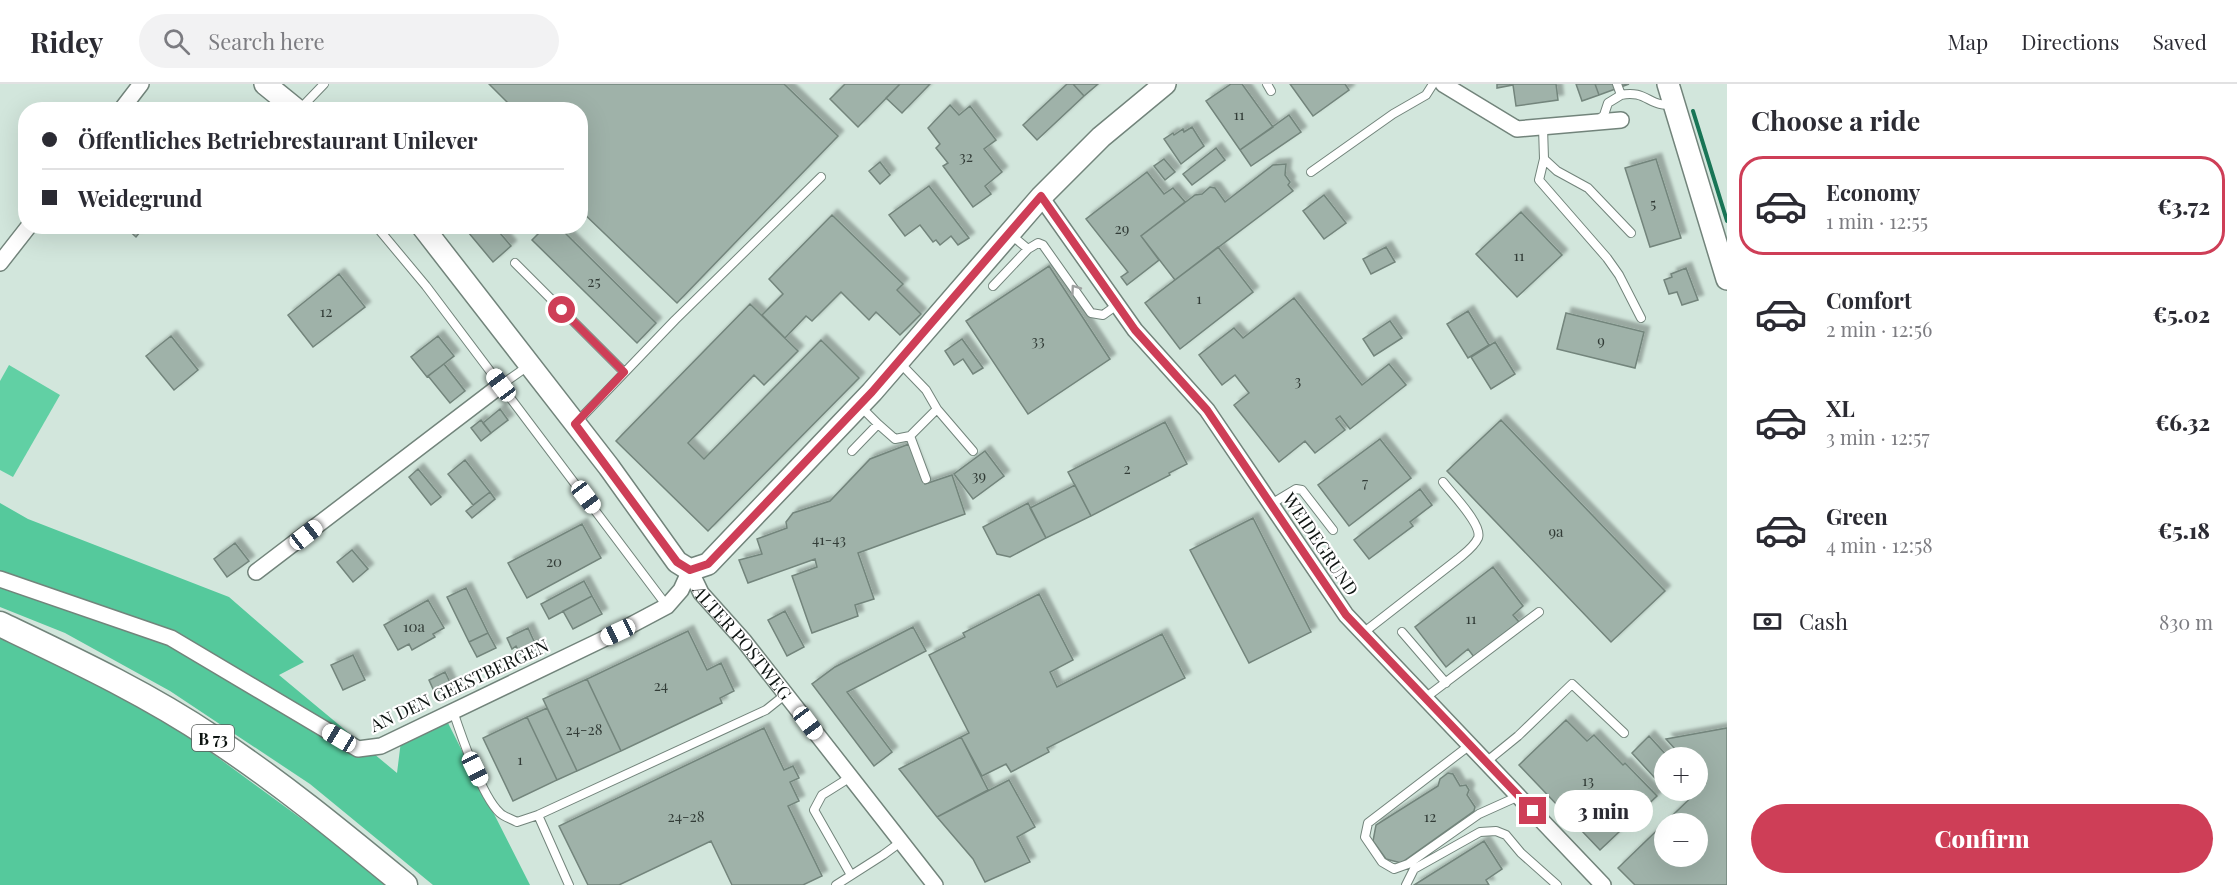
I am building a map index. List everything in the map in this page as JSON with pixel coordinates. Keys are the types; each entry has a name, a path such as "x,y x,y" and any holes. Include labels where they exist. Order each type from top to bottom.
{"main road":[{"name":"B 73","path":"0,624 110,677 213,738 335,827 405,885"}],"street":[{"path":"127,102 141,84"},
{"path":"265,84 288,102"},
{"path":"690,570 708,564 859,405 1041,196 1101,137 1165,84"},
{"path":"1443,84 1517,129 1621,120"},
{"path":"1672,94 1727,279"},
{"name":"WEIDEGRUND","path":"1041,196 1135,330 1207,410 1346,615 1603,885"},
{"path":"0,263 23,234"},
{"name":"ALTER POSTWEG","path":"428,234 575,424 677,562 690,570 701,592 744,640 849,778 902,841 935,885"},
{"path":"256,572 501,385"},
{"name":"AN DEN GEESTBERGEN","path":"0,579 171,638 358,749 381,746 618,632 667,606 681,590 690,570"}],"lane":[{"path":"306,102 324,84"},
{"path":"1311,171 1393,114 1426,95 1433,84"},
{"path":"1617,84 1621,95"},
{"path":"1596,122 1604,115 1608,103 1621,95 1631,93 1663,106 1672,94"},
{"path":"1543,127 1544,159 1539,180 1607,258 1619,275 1641,318"},
{"path":"1544,159 1557,171 1588,188 1631,233"},
{"path":"575,424 624,372 821,177"},
{"path":"1009,233 1028,249"},
{"path":"383,234 426,286 667,606"},
{"path":"993,286 1028,249 1038,243 1043,245 1095,315 1103,315 1117,305"},
{"path":"515,263 624,372"},
{"path":"898,361 926,390 937,409 973,451"},
{"path":"501,385 530,365"},
{"path":"859,405 895,439 910,436 937,409"},
{"path":"852,451 878,424"},
{"path":"910,436 926,479"},
{"path":"1363,633 1458,560 1478,539 1478,526 1443,482"},
{"path":"1271,504 1296,489 1302,490 1333,530"},
{"path":"1425,698 1539,612"},
{"path":"1402,632 1446,683"},
{"path":"1486,762 1518,736 1572,684 1624,734"},
{"path":"452,710 468,753 491,800 500,813 517,822 538,815 766,710 786,694"},
{"path":"1470,745 1368,823 1365,837 1382,862 1394,869 1408,864 1479,814 1519,796"},
{"path":"849,778 822,795 814,810 851,875"},
{"path":"538,815 569,885"},
{"path":"1406,885 1414,869 1480,832 1496,831 1506,835 1521,853 1557,885"},
{"path":"836,885 902,841"}],"green space":[{"path":"9,365 60,395 13,477 0,470 0,381"},
{"path":"0,503 28,519 229,597 304,662 279,675 397,773 401,741 447,721 530,885 433,885 310,784 170,691 65,633 0,607"},
{"path":"0,638 35,650 168,721 362,863 388,885 0,885"}],"building":[{"path":"489,84 784,84 838,136 677,303 588,218 588,102 507,102"},
{"path":"845,84 900,84 858,127 830,99"},
{"path":"900,84 930,84 902,113 886,98"},
{"path":"1067,84 1073,84 1084,96 1037,140 1023,125"},
{"path":"1073,84 1098,84 1084,96"},
{"path":"1231,84 1242,84 1273,127 1240,150 1206,101"},
{"path":"1290,84 1345,84 1349,90 1313,116"},
{"path":"1497,84 1556,84 1558,100 1516,106 1513,85 1497,88"},
{"path":"1576,84 1595,84 1599,95 1582,101"},
{"path":"1595,84 1629,84 1599,95"},
{"path":"950,105 959,115 970,106 996,140 984,149 1002,172 985,186 991,194 973,207 943,166 948,163 936,148 940,144 928,128"},
{"path":"1289,115 1301,132 1251,166 1240,150"},
{"path":"1192,127 1204,146 1181,164 1164,139 1173,133 1174,135 1183,129 1184,132"},
{"path":"1216,148 1225,160 1192,185 1183,174"},
{"path":"1164,159 1175,172 1165,180 1154,166"},
{"path":"1656,159 1681,238 1650,247 1625,168"},
{"path":"880,162 890,175 880,184 869,171"},
{"path":"1286,164 1285,175 1293,191 1175,280 1141,236 1195,195 1202,194 1210,187 1215,188 1225,202 1273,165"},
{"path":"1147,172 1164,194 1173,188 1185,202 1141,236 1159,260 1127,285 1121,277 1128,272 1086,219"},
{"path":"929,186 969,238 958,245 951,236 940,245 936,240 933,242 920,225 905,236 889,215"},
{"path":"1324,195 1346,223 1324,239 1303,211"},
{"path":"1521,212 1562,255 1517,297 1476,254"},
{"path":"832,215 903,284 897,290 921,314 900,335 876,312 869,320 841,292 812,321 806,316 785,338 762,315 783,294 769,279"},
{"path":"470,234 501,234 511,246 493,262"},
{"path":"538,234 566,234 656,323 637,343 532,240"},
{"path":"1218,247 1253,292 1180,349 1145,303"},
{"path":"1386,247 1395,262 1371,274 1363,259"},
{"path":"1049,266 1110,359 1028,414 966,321"},
{"path":"1686,268 1698,300 1682,305 1677,292 1669,294 1664,280 1672,277 1671,274"},
{"path":"339,274 365,307 313,347 288,315"},
{"path":"1294,298 1362,385 1389,364 1406,385 1350,429 1340,416 1336,419 1345,430 1315,453 1305,441 1279,462 1234,405 1249,393 1235,375 1222,385 1199,355 1234,328 1243,338"},
{"path":"750,304 798,351 764,385 754,375 688,443 704,459 821,340 859,378 708,531 616,441"},
{"path":"1468,311 1489,345 1468,358 1447,324"},
{"path":"1566,313 1644,332 1635,368 1557,349"},
{"path":"1390,321 1402,338 1374,356 1363,339"},
{"path":"171,336 198,370 174,390 146,356"},
{"path":"438,336 454,356 427,377 411,357"},
{"path":"962,339 983,368 973,374 963,359 954,365 945,351"},
{"path":"1495,342 1515,374 1491,389 1471,357"},
{"path":"444,364 465,391 450,403 428,376"},
{"path":"500,409 508,420 491,433 483,423"},
{"path":"481,420 491,433 481,441 471,428"},
{"path":"1501,420 1665,591 1611,642 1447,471"},
{"path":"1165,422 1187,464 1091,516 1068,472"},
{"path":"1380,439 1411,478 1349,526 1318,485"},
{"path":"909,444 925,484 952,475 965,514 858,553 874,599 855,605 858,616 812,633 792,576 817,567 815,559 748,583 739,560 762,554 757,539 787,528 786,522 793,513 830,501 870,459"},
{"path":"985,451 1004,476 973,499 954,474"},
{"path":"465,460 490,492 473,505 448,474"},
{"path":"418,469 441,497 431,505 409,477"},
{"path":"1075,485 1091,516 1046,538 1030,508"},
{"path":"1420,489 1432,505 1410,522 1413,526 1369,559 1354,540"},
{"path":"490,492 495,499 472,518 466,511"},
{"path":"1028,503 1046,538 1010,557 997,554 983,527"},
{"path":"1253,518 1311,632 1249,663 1190,550"},
{"path":"582,524 601,558 527,598 508,563"},
{"path":"235,543 249,561 227,577 214,559"},
{"path":"352,550 368,569 353,582 337,562"},
{"path":"1493,567 1523,606 1513,615 1519,622 1474,657 1468,649 1446,667 1415,627"},
{"path":"584,581 592,596 549,619 541,604"},
{"path":"466,588 488,633 469,642 447,597"},
{"path":"1039,594 1073,660 1050,672 1057,687 1162,634 1185,678 1047,748 1049,752 1011,772 1006,764 982,776 961,737 969,733 929,655 965,637 963,633"},
{"path":"592,596 602,614 573,629 563,611"},
{"path":"428,600 444,628 433,634 435,637 412,650 409,644 398,650 384,625"},
{"path":"785,611 804,647 787,656 768,620"},
{"path":"913,627 926,651 847,692 892,752 874,766 812,684 835,667"},
{"path":"528,628 539,652 523,659 516,646 512,649 507,638"},
{"path":"688,631 707,670 721,663 734,691 720,698 722,703 621,751 587,679"},
{"path":"488,633 496,648 477,657 469,642"},
{"path":"353,655 365,680 343,690 331,665"},
{"path":"445,672 455,693 438,700 429,680"},
{"path":"587,679 621,751 577,771 543,699"},
{"path":"547,708 577,771 557,780 527,717"},
{"path":"527,717 557,780 513,801 483,738"},
{"path":"1566,720 1587,741 1594,735 1654,793 1654,799 1600,850 1519,765"},
{"path":"764,728 784,770 793,766 799,778 790,782 799,801 788,806 822,876 803,885 732,885 711,841 619,885 588,885 559,826"},
{"path":"1727,728 1727,885 1635,885 1618,868 1654,833 1654,867 1708,867 1708,813 1675,813 1687,801 1708,801 1708,747 1673,747 1666,739"},
{"path":"1649,736 1659,747 1654,747 1654,777 1632,753"},
{"path":"961,737 988,790 937,817 899,769"},
{"path":"1448,773 1453,774 1460,786 1466,785 1469,790 1467,795 1475,807 1474,811 1401,863 1386,859 1373,841 1376,825 1438,786 1440,779"},
{"path":"1009,780 1035,827 1017,837 1030,862 985,882 973,859 937,817"},
{"path":"1484,841 1502,869 1486,880 1489,885 1414,885"}],"waterway":[{"path":"1693,111 1727,221"}],"route":[{"path":"562,310 624,372 575,424 677,562 690,570 708,564 872,392 1041,196 1135,330 1207,410 1346,615 1533,811"}]}
